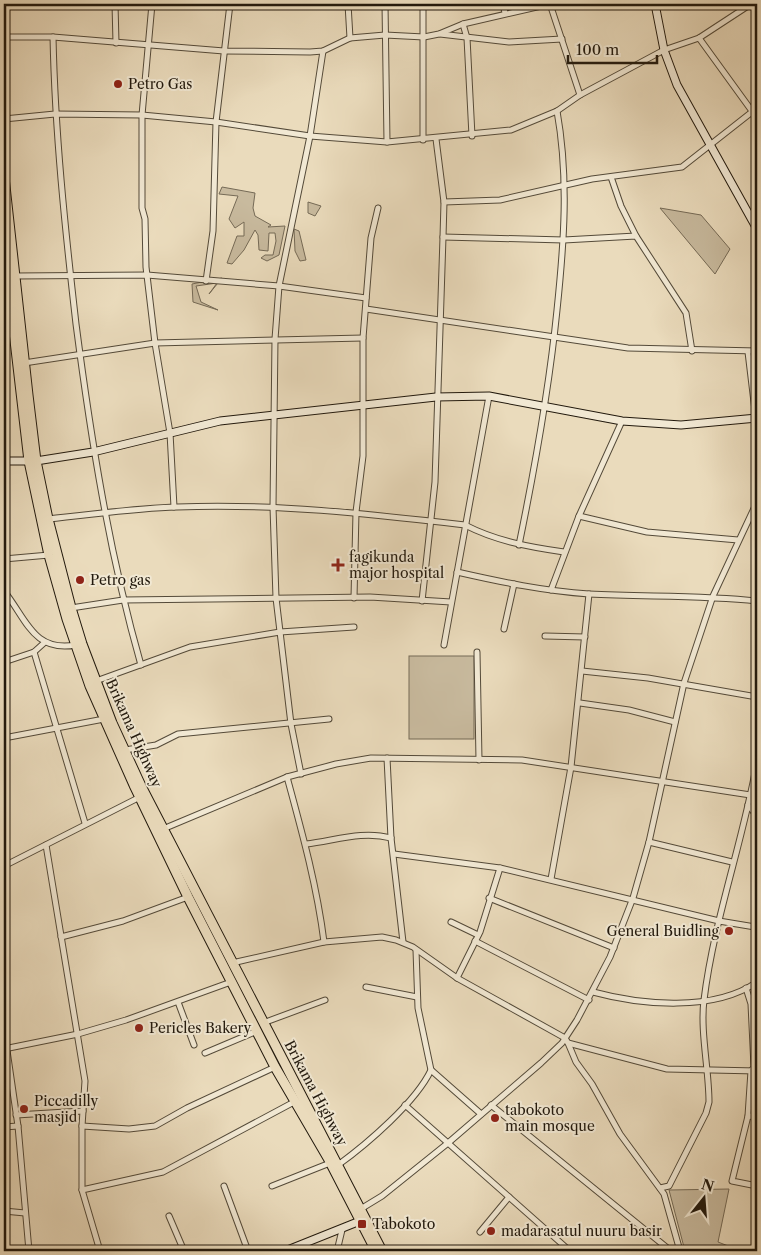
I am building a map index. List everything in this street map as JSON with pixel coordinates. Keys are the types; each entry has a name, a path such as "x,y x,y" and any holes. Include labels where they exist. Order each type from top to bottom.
{"highway":[{"name":"Brikama Highway","path":"4,177 33,461 79,644 125,750 163,829 177,852 232,963 275,1067 294,1102 334,1164"},
{"name":"Brikama Highway","path":"4,246 33,461 49,555 104,719 168,856 231,982 260,1027 359,1210 376,1251"},
{"path":"168,856 177,852"},
{"name":"Brikama Highway","path":"363,1220 382,1251"}],"street":[{"path":"115,4 116,43"},
{"path":"152,4 142,115 142,208 145,219 147,275 155,343 170,433 174,507"},
{"path":"206,281 214,231 216,122 230,4"},
{"path":"348,4 350,38"},
{"path":"385,4 387,142"},
{"path":"423,4 424,140"},
{"path":"502,4 504,13"},
{"path":"4,36 224,51 323,51 350,38 385,35 424,37 504,13 550,4 580,95"},
{"path":"655,4 664,50 677,86 757,229"},
{"path":"4,119 55,114 142,115 216,122 310,136 387,142 472,136 511,130 557,110 580,95 664,50 699,38 751,4"},
{"path":"463,24 467,38 472,136"},
{"path":"439,34 509,42 562,39"},
{"path":"53,38 55,114 71,277 93,452 123,600 141,664"},
{"path":"699,38 757,118"},
{"path":"300,774 291,724 276,598 273,507 275,339 279,286 310,136 323,51"},
{"path":"444,202 500,200 565,185 682,167 757,108"},
{"path":"518,546 546,406 555,338 564,240 565,185 563,145 557,110"},
{"path":"422,600 434,482 443,237 444,202 436,139"},
{"path":"611,177 621,206 636,236 686,313 692,350"},
{"path":"354,598 356,512 361,481 364,405 363,338 370,238 378,208"},
{"path":"443,237 564,240 636,236"},
{"path":"14,276 147,275 279,286 366,298"},
{"path":"366,309 628,348 757,351"},
{"path":"24,363 155,343 363,338"},
{"path":"4,461 33,461 93,452 220,421 436,397 489,396 622,421 701,425 756,418 748,352"},
{"path":"444,645 489,396"},
{"path":"551,590 579,516 622,421"},
{"path":"359,1210 448,1143 541,1063 566,1040 589,1000 614,948 632,898 649,842 684,683 713,596 757,502"},
{"path":"48,519 174,507 273,507 356,512 465,525 480,533 518,546 564,552"},
{"path":"579,516 647,532 738,540"},
{"path":"4,560 49,555"},
{"path":"457,572 514,584 589,594 713,596 757,601"},
{"path":"504,629 514,584"},
{"path":"4,591 33,633 44,643 56,647 79,644"},
{"path":"551,879 571,767 580,703 589,594"},
{"path":"70,608 123,600 159,602 370,597 451,602"},
{"path":"96,680 190,647 280,632 354,627"},
{"path":"545,636 585,637"},
{"path":"4,662 34,652 44,643"},
{"path":"34,652 85,823"},
{"path":"476,652 479,760"},
{"path":"582,671 684,683 757,697"},
{"path":"580,703 628,710 675,722"},
{"path":"4,738 104,719"},
{"path":"125,750 156,745 178,734 330,719"},
{"path":"163,829 287,777 371,758 522,760 754,796"},
{"path":"387,758 392,838 404,942"},
{"path":"666,1197 669,1186 706,1113 709,1099 704,1002 732,862 748,805 754,796 757,762"},
{"path":"287,777 306,844 320,908 324,942"},
{"path":"4,866 85,823 140,797"},
{"path":"748,805 757,816"},
{"path":"306,844 345,836 381,835 392,838"},
{"path":"649,842 732,862"},
{"path":"46,845 85,1081 82,1126 82,1190 100,1251"},
{"path":"394,854 500,868 632,898 719,921 755,926"},
{"path":"458,978 478,935 500,868"},
{"path":"61,937 123,921 188,897"},
{"path":"489,898 614,948"},
{"path":"450,922 478,935"},
{"path":"232,963 324,942 382,937 404,942 458,978 566,1040 667,1069 754,1071"},
{"path":"475,941 589,1000"},
{"path":"416,950 417,997 431,1070 481,1114"},
{"path":"5,1049 78,1034 178,1002 231,982"},
{"path":"593,992 627,1001 704,1002 748,987 757,982"},
{"path":"366,987 417,997"},
{"path":"748,987 757,988"},
{"path":"748,987 751,1004 754,1071 748,1116 732,1181 757,1186"},
{"path":"205,1053 260,1027 325,1000"},
{"path":"178,1002 194,1045"},
{"path":"4,1030 5,1049 18,1126 29,1251"},
{"path":"566,1040 576,1062 592,1084 620,1134 666,1197 680,1251"},
{"path":"82,1126 129,1129 155,1126 187,1108 275,1067"},
{"path":"272,1186 334,1164 362,1148 405,1105 431,1070"},
{"path":"82,1190 163,1172 294,1102"},
{"path":"405,1105 570,1251"},
{"path":"491,1105 672,1251"},
{"path":"16,1115 84,1111"},
{"path":"748,1116 757,1118"},
{"path":"4,1127 18,1126"},
{"path":"224,1186 248,1251"},
{"path":"660,1188 669,1186"},
{"path":"480,1232 509,1197"},
{"path":"4,1211 25,1213"},
{"path":"169,1216 184,1251"},
{"path":"284,1251 342,1230 363,1220"},
{"path":"338,1251 342,1230"}],"shaded area":[{"path":"222,187 255,193 253,208 255,216 271,225 268,227 285,226 279,255 267,261 261,258 265,255 273,255 276,241 275,233 269,233 268,251 259,250 258,235 255,230 244,250 232,264 227,263 237,236 244,236 244,222 235,228 229,219 238,196 219,194"},
{"path":"308,202 321,206 315,216 308,213"},
{"path":"660,208 701,215 730,249 715,274"},
{"path":"294,229 299,231 306,260 300,261 295,251"},
{"path":"222,278 209,294 217,283 196,286 201,302 218,310 193,302 192,284"},
{"path":"409,656 474,656 474,739 409,739"},
{"path":"729,1189 718,1242 741,1251 685,1251 669,1190"}],"place":[{"name":"Petro Gas","path":"118,84"},
{"name":"fagikunda major hospital","path":"338,565"},
{"name":"Petro gas","path":"80,580"},
{"name":"General Buidling","path":"729,931"},
{"name":"Pericles Bakery","path":"139,1028"},
{"name":"Piccadilly masjid","path":"24,1109"},
{"name":"tabokoto main mosque","path":"495,1118"},
{"name":"Tabokoto","path":"362,1224"},
{"name":"madarasatul nuuru basir","path":"491,1231"}]}
